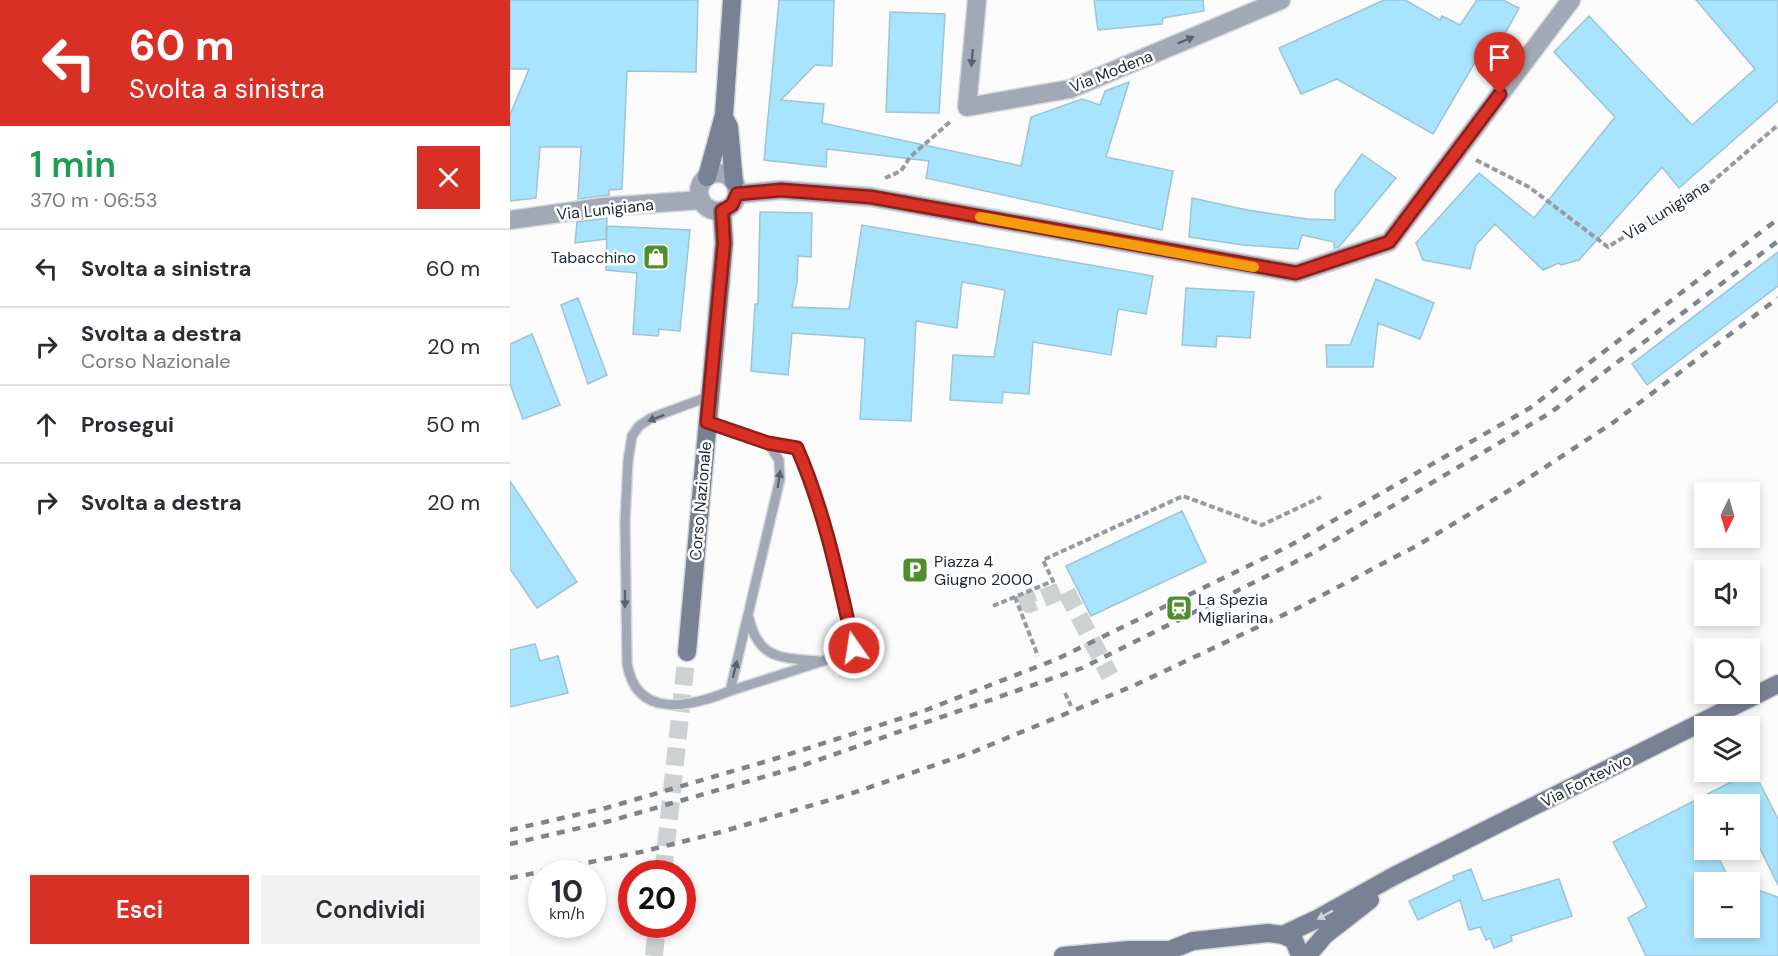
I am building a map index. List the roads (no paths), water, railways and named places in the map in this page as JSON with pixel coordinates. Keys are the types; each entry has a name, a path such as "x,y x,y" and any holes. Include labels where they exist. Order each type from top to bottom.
{"street":[{"path":"724,115 729,126 736,188 732,205 722,211 709,209 701,200 700,188 707,177 724,115 732,0"},
{"name":"Via Modena","path":"978,0 967,107 1070,89 1281,0"},
{"path":"707,177 713,174 725,174 736,188 871,197 1296,273 1389,242 1571,0"},
{"name":"Via Lunigiana","path":"510,220 602,207 701,200"},
{"name":"Corso Nazionale","path":"687,652 724,243 722,211"},
{"name":"Via Fontevivo","path":"1063,956 1129,950 1169,953 1193,941 1268,933 1283,935 1317,920 1394,876 1778,684"},
{"name":"Via Fontevivo","path":"1307,956 1316,943 1366,904 1394,876"},
{"path":"1283,935 1294,940 1300,956"}],"lane":[{"path":"707,422 768,443 797,448 806,468 833,556 854,648 823,662 716,697 662,706 641,695 629,675 627,663 625,522 628,461 632,436 639,426 651,418 710,396"},
{"path":"730,691 780,478 780,460 768,443"},
{"path":"748,614 753,634 761,647 768,652 777,656 823,662"}],"tunnel":[{"path":"1025,593 1029,604 1065,589 1110,676"},
{"path":"664,860 687,652"},
{"path":"654,956 656,938"}],"railway":[{"path":"510,830 606,808 771,760 921,712 1057,659 1289,546 1530,408 1778,219"},
{"path":"510,844 610,821 798,767 1082,668 1311,554 1550,413 1778,241"},
{"path":"510,878 641,852 721,832 847,795 973,752 1133,686 1300,607 1418,545 1518,485 1614,422 1778,298"}],"place":[{"name":"Tabacchino","path":"656,257"},
{"name":"Piazza 4 Giugno 2000","path":"915,570"},
{"name":"La Spezia Migliarina","path":"1179,608"}]}
